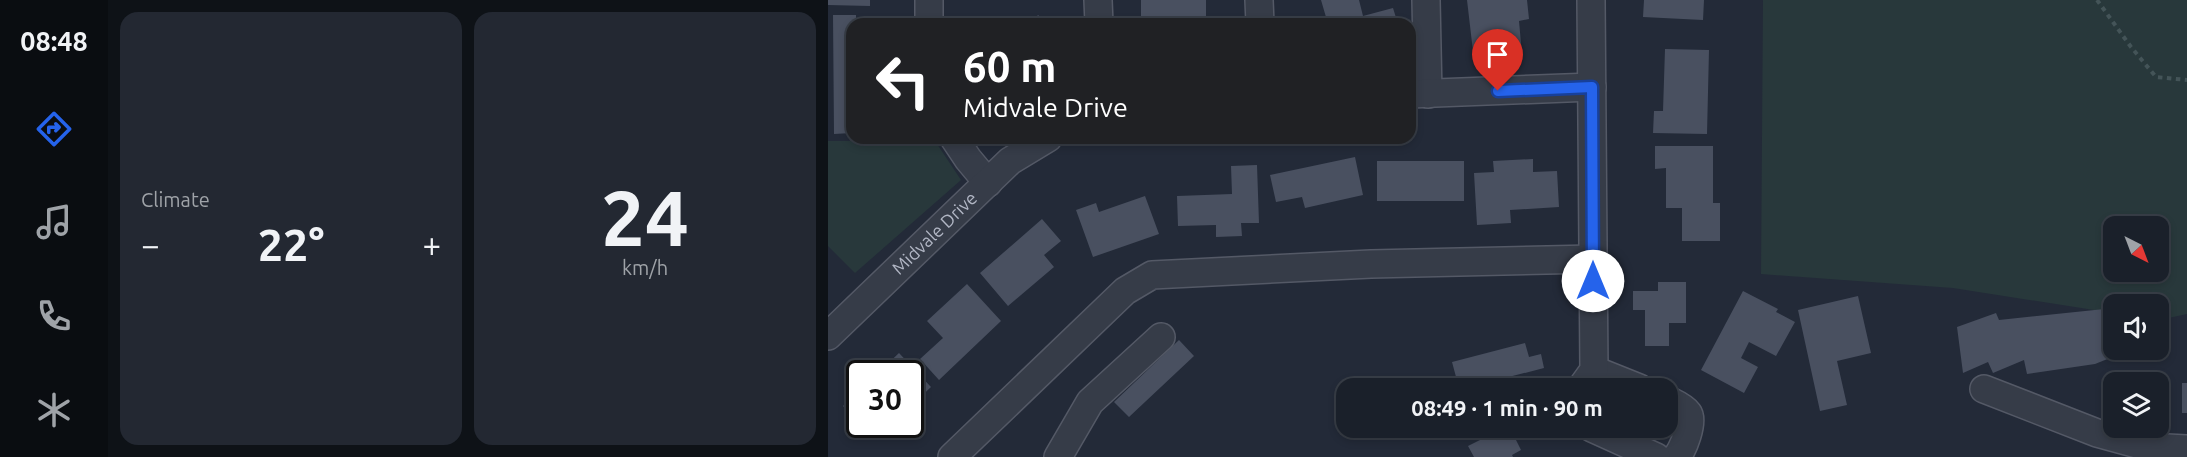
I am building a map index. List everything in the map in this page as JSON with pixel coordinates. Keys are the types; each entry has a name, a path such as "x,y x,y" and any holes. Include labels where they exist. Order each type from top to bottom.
{"street":[{"path":"929,0 929,18"},
{"path":"1098,0 1099,18"},
{"path":"1259,0 1260,18"},
{"path":"1426,0 1419,94 1592,87"},
{"path":"1588,378 1593,259 1591,0"},
{"path":"958,144 988,183"},
{"name":"Midvale Drive","path":"828,336 1011,161 1038,144"},
{"path":"952,457 1125,291 1152,274 1371,264 1593,259"},
{"path":"1058,457 1090,402 1161,337"},
{"path":"1984,389 2097,433 2148,447 2187,449"},
{"path":"1676,457 1681,453 1691,418 1688,412 1678,406"},
{"path":"1614,438 1656,457"}],"path":[{"path":"2097,0 2156,77 2187,80"}],"shaded area":[{"path":"1763,0 2187,0 2187,314 2169,318 2169,294 2103,294 2103,311 1953,288 1761,274"},
{"path":"828,141 846,141 846,144 937,144 961,180 855,273 828,246"}],"building":[{"path":"828,0 870,0 870,6 828,5"},
{"path":"1141,0 1206,0 1206,18 1141,18"},
{"path":"1321,0 1359,0 1363,16 1393,8 1396,18 1326,18"},
{"path":"1467,0 1527,0 1529,19 1519,21 1522,54 1474,60"},
{"path":"1644,0 1704,0 1703,20 1643,17"},
{"path":"833,15 856,15 856,18 846,18 846,133 834,134"},
{"path":"1665,49 1709,50 1707,134 1653,133 1654,111 1663,111"},
{"path":"1655,146 1713,146 1713,203 1720,203 1720,241 1682,241 1682,208 1666,208 1666,168 1655,169"},
{"path":"1355,157 1363,195 1305,208 1302,197 1276,202 1270,175"},
{"path":"1533,159 1533,172 1557,171 1559,207 1510,210 1511,223 1477,225 1474,173 1494,172 1493,161"},
{"path":"1377,161 1464,161 1464,201 1377,201"},
{"path":"1257,165 1259,223 1241,223 1242,236 1216,237 1216,225 1178,226 1177,196 1232,194 1231,166"},
{"path":"1145,196 1159,234 1093,257 1076,210 1096,203 1099,212"},
{"path":"1042,219 1061,241 1044,255 1054,267 1008,306 980,273"},
{"path":"1658,282 1686,282 1686,323 1669,323 1669,346 1645,346 1645,310 1633,310 1633,291 1658,291"},
{"path":"967,284 1001,321 939,380 924,363 924,360 920,359 943,338 927,321"},
{"path":"1743,291 1778,309 1776,312 1795,322 1776,356 1749,342 1741,358 1758,367 1744,393 1701,370"},
{"path":"1858,296 1871,353 1837,361 1847,405 1820,411 1798,310"},
{"path":"2103,309 2103,360 2105,360 2095,364 2027,374 2024,360 1993,373 1988,362 1963,373 1957,327 1996,313 1999,320"},
{"path":"1179,340 1194,356 1129,417 1114,402"},
{"path":"1525,343 1529,357 1541,354 1544,368 1505,378 1456,378 1452,362"},
{"path":"899,353 906,360 892,360"},
{"path":"924,380 931,387 924,394"},
{"path":"2182,383 2187,383 2187,413 2182,413"},
{"path":"1484,438 1515,438 1521,450 1512,455 1513,457 1474,457 1468,446"}],"route":[{"path":"1498,91 1592,87 1593,281"}]}
